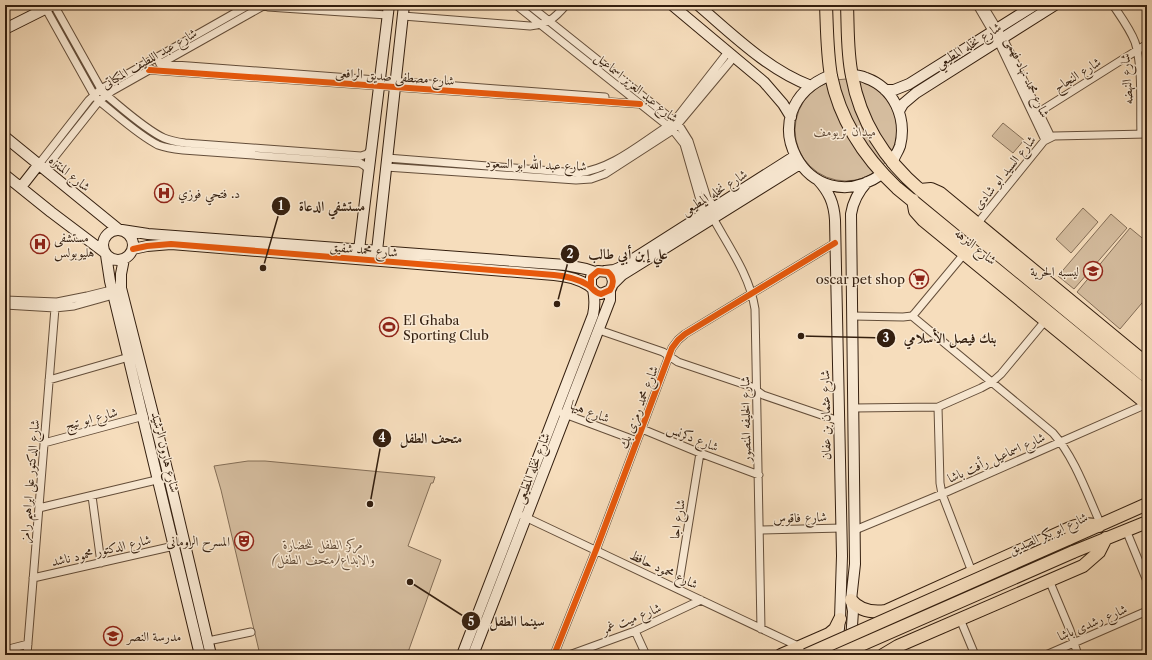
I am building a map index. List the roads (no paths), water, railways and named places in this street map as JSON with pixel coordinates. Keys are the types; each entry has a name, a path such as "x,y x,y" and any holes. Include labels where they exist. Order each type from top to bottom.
{"main road":[{"path":"826,5 831,75 838,102 848,126 864,152 882,174 897,188 1147,393"},
{"path":"847,5 851,75 864,116 878,143 892,163 920,190 1147,377"},
{"name":"شارع النزهه","path":"920,190 931,189 936,191 1147,364"},
{"name":"شارع النزهه","path":"913,200 913,206 918,216 1147,404"},
{"path":"1100,526 1147,504"},
{"path":"837,655 1073,552 1147,522"},
{"name":"شارع ابو بكر الصديق","path":"851,600 860,608 869,612 886,612 1070,528 1089,524 1100,526"},
{"name":"شارع ابو بكر الصديق","path":"781,655 803,651 1100,526"},
{"path":"886,612 877,621 876,633 888,652 960,619 1079,568 1086,564 1099,552 1106,538"},
{"name":"شارع ابو بكر الصديق","path":"803,651 829,634 837,626 840,619"},
{"path":"803,651 806,651 810,655"}],"street":[{"name":"شارع عبد اللطيف المكباتى","path":"42,166 106,95 148,70 158,61 249,5"},
{"name":"شارع عبد اللطيف المكباتى","path":"42,166 94,95 101,89 184,50 263,5"},
{"path":"263,5 388,10 359,250"},
{"path":"376,251 404,5"},
{"name":"شارع عبد العزيز اسماعيل","path":"516,5 670,128 684,144 709,216"},
{"name":"شارع عبد العزيز اسماعيل","path":"529,5 677,122 689,141 707,198 715,207"},
{"path":"403,16 530,26 541,25 550,21 566,5"},
{"path":"672,5 731,54 774,93 791,117"},
{"path":"698,5 775,68 798,81 811,86"},
{"name":"شارع محمد نهاد فهمى","path":"977,5 995,30"},
{"name":"شارع محمد نهاد فهمى","path":"983,5 1039,112 1048,138"},
{"name":"شارع نخله المطيعي","path":"886,90 894,90 909,84 1035,5"},
{"name":"شارع نخله المطيعي","path":"899,112 903,104 916,93 1055,5"},
{"name":"شارع النهضه","path":"1113,5 1130,32 1137,50 1140,67 1144,134"},
{"path":"5,29 51,6"},
{"path":"51,6 106,95 163,138 174,141 361,156 367,154 371,150"},
{"path":"51,6 94,95 99,101 149,140 171,149 360,163 369,170"},
{"name":"شارع محمد نهاد فهمى","path":"1000,39 1048,138"},
{"name":"شارع النجاح","path":"1039,112 1147,44"},
{"path":"184,50 186,61 189,66"},
{"name":"شارع عبد الله ابو السعود","path":"386,162 576,180 590,179 617,167 677,122 731,54"},
{"name":"شارع مصطفى صديق الرافعى","path":"158,61 189,66 379,83"},
{"name":"شارع مصطفى صديق الرافعى","path":"148,70 634,99"},
{"path":"831,75 811,86 802,94 795,105 791,117 790,137 798,160 808,173 818,180 830,185 842,187 855,186 867,182 882,174"},
{"path":"851,75 865,77 876,82 886,90 893,99 899,112 902,129 900,147 892,163"},
{"name":"شارع مصطفى صديق الرافعى","path":"395,84 640,104"},
{"name":"شارع السيد ابو شادى","path":"977,224 1048,138 1144,134"},
{"name":"شارع المنتزه","path":"5,137 120,230"},
{"name":"شارع نخله المطيعى","path":"709,216 715,207 798,160"},
{"name":"شارع نخله المطيعى","path":"474,655 599,330 610,300 612,287 620,272 798,160"},
{"path":"20,188 42,166"},
{"path":"5,175 20,188 105,253 115,260 124,259 133,249 133,241 129,234 120,230 112,231 106,235 103,241 105,253"},
{"name":"شارع عثمان بن عفان","path":"818,180 826,188 833,203 834,209 842,528 840,619 837,655"},
{"path":"850,655 854,611 851,600 855,564 851,214 852,205 856,196 867,182"},
{"path":"835,240 839,233 840,217 846,212 851,214"},
{"name":"شارع الخليفه المنصور","path":"709,216 747,279 752,293 755,309 761,629"},
{"name":"شارع محمد شفيق","path":"120,230 148,234 566,265 600,272"},
{"name":"شارع محمد رمزى بك","path":"554,655 596,550 672,348 678,340 686,334 835,240"},
{"name":"شارع محمد شفيق","path":"133,249 159,244 177,244 554,275 564,276 579,281 592,288"},
{"name":"شارع هارون الرشيد","path":"105,253 117,291 203,642 200,655"},
{"path":"853,316 904,317 916,314 964,254"},
{"name":"شارع هارون الرشيد","path":"124,259 117,291 129,357 144,416 164,478 174,546 203,642 211,655"},
{"path":"579,281 583,275 583,268"},
{"path":"600,272 612,277 612,287 601,294 592,288 591,277 600,272"},
{"name":"شارع نخله المطيعى","path":"600,272 620,272"},
{"name":"شارع نخله المطيعى","path":"462,655 593,315 595,302 592,288"},
{"path":"5,300 57,302 117,291"},
{"path":"5,305 55,308 74,306 117,291"},
{"name":"شارع الدكتور على ابراهيم رامز","path":"27,655 55,308"},
{"path":"912,316 1053,433 1061,442 1069,456 1100,526"},
{"path":"854,408 938,406 992,382 1001,374 1045,321"},
{"path":"599,330 663,352 678,362 749,386 763,395 839,421"},
{"path":"49,380 129,357"},
{"name":"شارع اسماعيل رأفت باشا","path":"855,530 942,494 1147,404"},
{"path":"938,406 940,483 942,494 972,572"},
{"name":"شارع هيها","path":"556,411 637,441"},
{"name":"شارع ابو تيج","path":"44,443 144,416"},
{"name":"شارع دكرنس","path":"642,429 759,475"},
{"name":"شارع اجا","path":"678,589 700,453"},
{"path":"39,508 164,478"},
{"path":"92,496 101,563"},
{"name":"شارع محمود حافظ","path":"517,513 701,600 803,651"},
{"name":"شارع فاقوس","path":"760,530 842,528"},
{"path":"1126,530 1147,581"},
{"name":"شارع الدكتور محمود ناشد","path":"33,578 174,546"},
{"path":"1049,580 1070,630 1078,655"},
{"name":"شارع ميت غمر","path":"569,655 635,630 701,600"},
{"name":"شارع رشدى باشا","path":"1046,655 1147,611"},
{"path":"960,619 975,655"},
{"path":"635,630 646,655"},
{"path":"203,642 251,632"},
{"path":"5,650 28,644"}],"place":[{"name":"د. فتحي فوزي","path":"164,193"},
{"name":"مستشفى هليوبولس","path":"40,244"},
{"name":"مستشفي الدعاة","path":"263,268"},
{"name":"ليسبه الحرية","path":"1093,271"},
{"name":"oscar pet shop","path":"919,279"},
{"name":"علي إبن أبي طالب","path":"557,304"},
{"name":"El Ghaba Sporting Club","path":"389,327"},
{"name":"بنك فيصل الأسلامي","path":"801,336"},
{"name":"متحف الطفل","path":"370,504"},
{"name":"المسرح الرومانى","path":"244,541"},
{"name":"سينما الطفل","path":"410,582"},
{"name":"مدرسة النصر","path":"113,636"}],"park label":[{"name":"ميدان تريومف","path":"845,131"},
{"name":"مركز الطفل للحضارة والابداع(متحف الطفل)","path":"323,552"}]}
